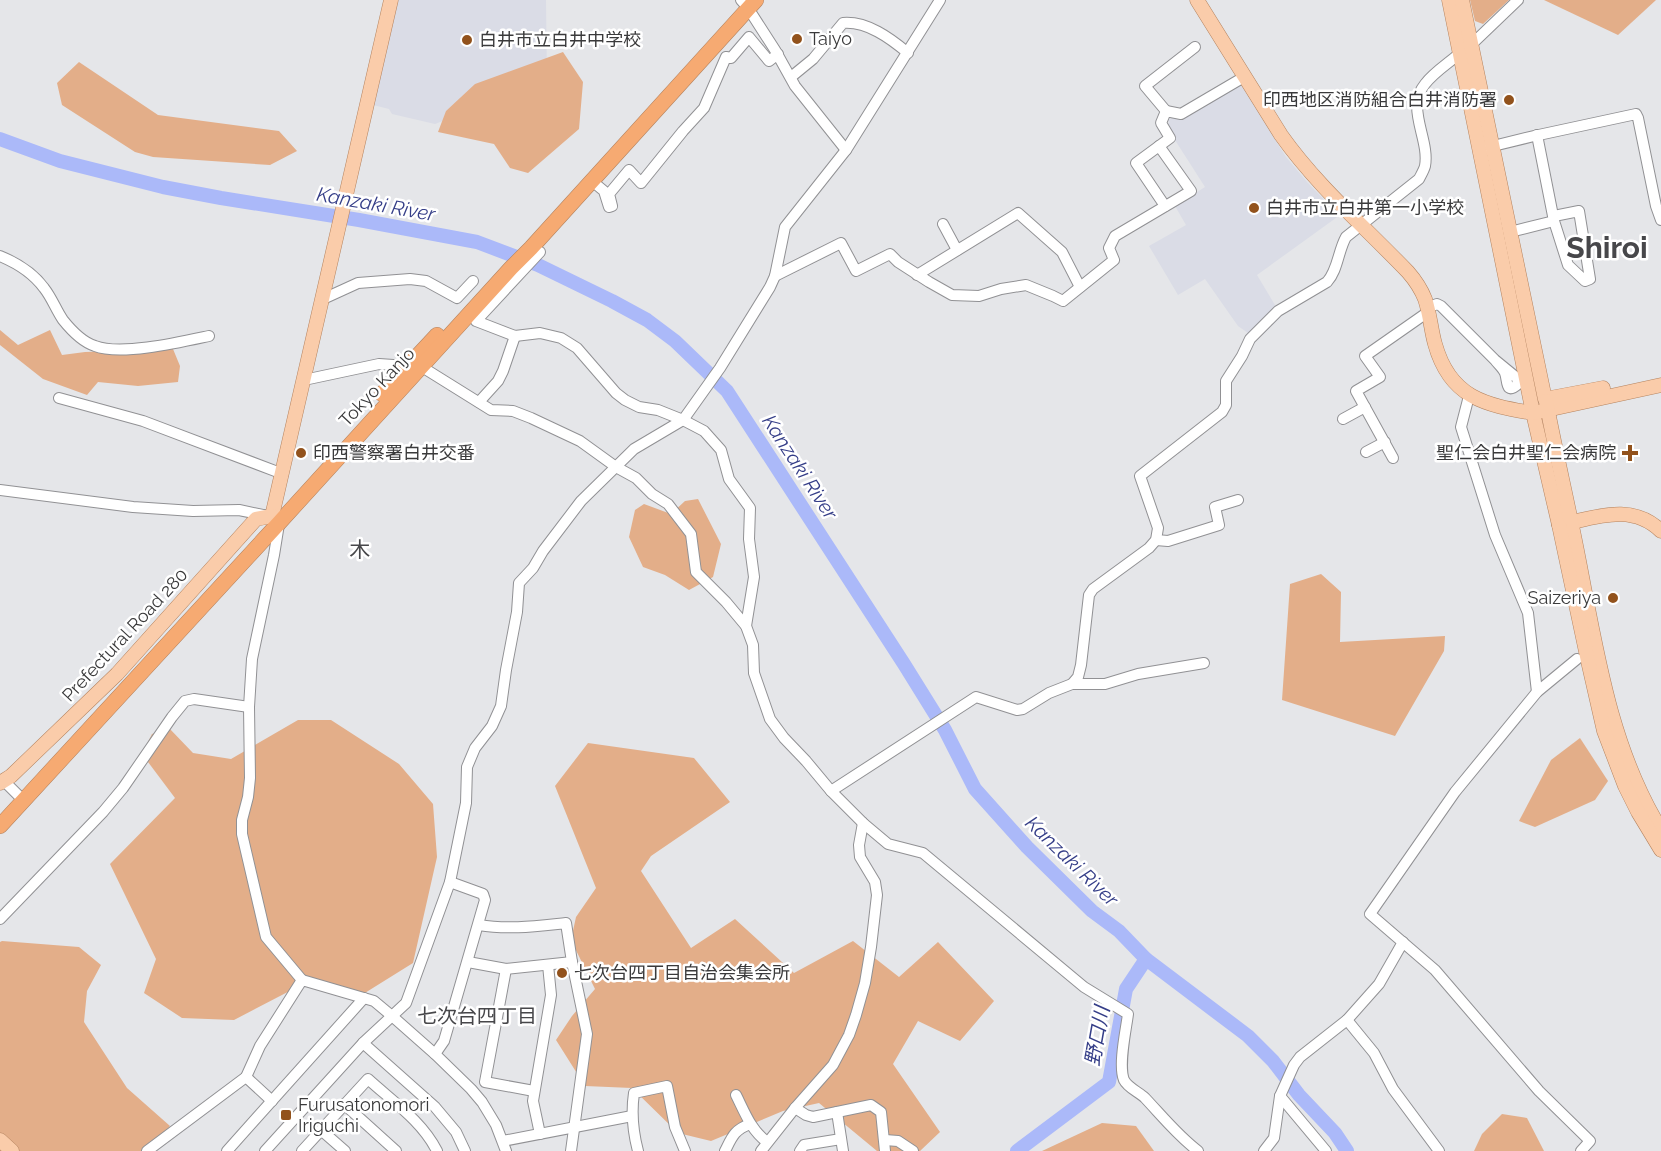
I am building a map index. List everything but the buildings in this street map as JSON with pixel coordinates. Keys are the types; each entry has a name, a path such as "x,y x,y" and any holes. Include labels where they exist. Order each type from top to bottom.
{"highway":[{"name":"Tokyo Kanjo","path":"0,826 20,797 415,367 512,268 592,181 746,2"},
{"name":"Tokyo Kanjo","path":"531,248 746,2"},
{"name":"Tokyo Kanjo","path":"0,813 20,797"}],"main road":[{"path":"275,520 322,299 391,0"},
{"path":"1197,0 1294,154 1420,287 1441,361 1453,381 1469,396 1510,409 1661,385"},
{"path":"1449,0 1466,49"},
{"path":"1462,0 1466,49 1565,524 1615,727 1635,781 1661,830"},
{"path":"1486,148 1510,232 1539,406"},
{"path":"1539,406 1661,376"},
{"path":"1565,524 1619,513 1641,518 1661,531"},
{"name":"Prefectural Road 280","path":"2,782 117,674 256,519 275,520"},
{"path":"1565,524 1588,661 1604,730 1625,786 1661,850"},
{"path":"0,1140 12,1151"}],"street":[{"path":"265,1151 363,1042 406,1003 450,882 466,803 467,767 475,748 492,726 501,706 517,612 519,583 533,568 543,551 582,501 634,449 683,420 720,368 775,276 785,227 846,150 940,0"},
{"path":"1072,684 1080,671 1089,595 1093,589 1149,548 1156,540 1158,528 1140,476 1222,412 1226,405 1226,381 1250,339 1278,311 1327,282 1333,276 1340,248 1346,237 1419,179 1425,167 1425,151 1417,100 1425,84 1518,0"},
{"path":"746,2 795,86 846,150"},
{"path":"791,77 813,59 843,23 852,22 881,33 908,53"},
{"path":"592,181 604,191 609,207 612,206 609,194 629,170 641,183 682,131 704,108 726,57 731,58 749,37 769,61 778,54"},
{"path":"1195,47 1145,86 1166,111 1181,114 1244,77"},
{"path":"1165,206 1136,163 1170,138 1161,123 1166,111"},
{"path":"1486,148 1636,114 1661,220"},
{"path":"1510,232 1554,219 1579,211 1590,279 1586,281 1568,265 1554,219 1538,135"},
{"path":"775,276 842,243 856,271 891,254 898,262 952,295 979,296 1001,289 1026,285 1063,302 1114,260 1108,248 1115,236 1191,191 1159,146"},
{"path":"917,274 1018,213 1062,252 1080,287"},
{"path":"943,224 957,250"},
{"path":"0,256 33,276 45,288 70,327 88,343 97,347 115,350 146,347 175,344 209,336"},
{"path":"512,268 476,321 515,336 540,333 561,338 577,348 616,393 625,400 639,407 658,410 704,431 720,450 729,478 750,508 749,539 754,577 746,626"},
{"path":"322,299 358,283 410,279 426,281 457,298 473,281"},
{"path":"1393,458 1356,391 1380,377 1365,356 1437,304 1496,360"},
{"path":"478,402 498,381 515,336"},
{"path":"304,380 379,364 415,367 491,410 513,411 580,441 616,467 636,478 652,494 668,504 691,534 696,572 746,626 753,645 754,673 770,719 784,738 862,823 888,844 923,853 1084,987 1128,1014 1123,1050 1124,1079 1198,1151"},
{"path":"1469,396 1461,428 1495,535 1528,613 1537,692"},
{"path":"59,398 143,421 283,474"},
{"path":"1343,419 1365,407"},
{"path":"1366,452 1385,442"},
{"path":"0,490 133,507 193,511 239,510 275,520 274,555 252,659 249,707 250,778 242,820 242,834 266,937 302,980 374,1001 392,1016 471,1089 496,1125 504,1146 540,1134 632,1116"},
{"path":"1156,540 1168,541 1219,525 1215,507 1238,500"},
{"path":"1577,659 1537,692 1455,792 1370,914 1435,970 1539,1091 1590,1141 1581,1151"},
{"path":"831,791 976,696 1012,709 1023,709 1049,693 1072,684 1105,684 1138,674 1203,663"},
{"path":"0,919 103,812 123,788 185,701 194,699 249,707"},
{"path":"2,782 20,797"},
{"path":"736,1095 764,1147 833,1065 849,1035 865,983 877,895 875,882 860,857 862,823"},
{"path":"435,1054 444,1041 485,900 483,894 450,882"},
{"path":"478,925 495,928 526,928 566,923 587,1034 571,1151"},
{"path":"1264,1151 1274,1138 1280,1096 1294,1065 1300,1057 1347,1020 1379,984 1403,942"},
{"path":"468,962 506,969 572,962"},
{"path":"540,1134 532,1101 551,995 548,965"},
{"path":"506,969 485,1082 534,1091"},
{"path":"150,1150 246,1077 260,1046 302,980"},
{"path":"227,1151 364,998"},
{"path":"1347,1020 1374,1053 1393,1089 1439,1151"},
{"path":"363,1042 435,1107 456,1132 465,1151"},
{"path":"246,1077 272,1101"},
{"path":"302,1151 368,1079 422,1128 437,1151"},
{"path":"638,1151 632,1116 634,1093 667,1086 675,1127 685,1151"},
{"path":"1280,1096 1326,1151"},
{"path":"344,1104 396,1151"},
{"path":"795,1108 813,1117 871,1105 881,1112 885,1146 898,1141 913,1151"},
{"path":"837,1112 843,1151"},
{"path":"725,1151 735,1132 750,1124"},
{"path":"321,1130 345,1151"},
{"path":"800,1151 804,1145 841,1138"}],"shaded area":[{"name":"白井市立白井中学校","path":"397,0 546,0 547,81 435,124 392,114 389,109 373,105"},
{"path":"1470,0 1509,0 1483,24 1475,21"},
{"path":"1544,0 1656,0 1618,35"},
{"path":"563,52 583,82 579,129 528,173 510,168 494,144 438,132 446,111 475,84"},
{"path":"79,62 158,115 279,131 297,151 270,165 153,157 135,152 62,105 57,83"},
{"name":"白井市立白井第一小学校","path":"1241,85 1286,157 1340,215 1257,275 1275,305 1273,310 1248,333 1238,326 1205,279 1178,295 1149,246 1186,225 1175,206 1205,187 1166,126 1169,123 1168,120 1175,116 1181,117"},
{"path":"0,330 18,345 50,330 62,355 173,349 180,366 178,382 138,386 98,382 87,395 43,379 0,345"},
{"path":"698,499 721,544 713,577 689,590 665,575 643,567 629,537 635,510 644,504 671,514 685,501"},
{"path":"1321,574 1341,592 1340,642 1445,636 1444,651 1395,736 1282,700 1290,584"},
{"path":"298,720 331,720 399,764 433,804 437,857 413,963 360,996 307,982 234,1020 182,1018 144,993 156,959 110,864 175,798 142,754 152,734 169,728 193,753 231,759"},
{"path":"1580,738 1608,781 1595,800 1535,827 1519,821 1551,760"},
{"path":"588,743 694,758 730,802 651,856 641,871 691,948 735,919 794,973 853,941 899,977 938,942 994,1001 960,1041 918,1021 893,1064 940,1132 920,1151 877,1151 819,1103 783,1111 711,1141 678,1133 632,1088 585,1086 556,1040 572,1016 595,989 571,940 576,917 596,888 555,786"},
{"path":"0,942 79,947 101,965 87,991 84,1022 127,1088 170,1126 149,1151 0,1151"},
{"path":"1502,1114 1527,1118 1544,1151 1474,1151 1482,1134"},
{"path":"1102,1123 1136,1126 1154,1151 1042,1151"}],"waterway":[{"name":"Kanzaki River","path":"0,139 60,161 163,187 477,242 538,265 612,301 647,320 675,341 727,391 904,664 945,730 975,789 1027,847 1092,911 1119,931 1146,959 1248,1036 1273,1061 1299,1095 1335,1133 1347,1151"},
{"name":"野口川","path":"1017,1151 1109,1082 1126,989 1146,959"}],"place":[{"name":"Taiyo","path":"797,39"},
{"name":"白井市立白井中学校","path":"467,40"},
{"name":"印西地区消防組合白井消防署","path":"1509,100"},
{"name":"白井市立白井第一小学校","path":"1254,208"},
{"name":"印西警察署白井交番","path":"301,453"},
{"name":"聖仁会白井聖仁会病院","path":"1630,453"},
{"name":"Saizeriya","path":"1613,598"},
{"name":"七次台四丁目自治会集会所","path":"562,973"},
{"name":"Furusatonomori Iriguchi","path":"286,1115"}],"district":[{"name":"Shiroi","path":"1607,248"},
{"name":"木","path":"360,550"},
{"name":"七次台四丁目","path":"477,1016"}]}
